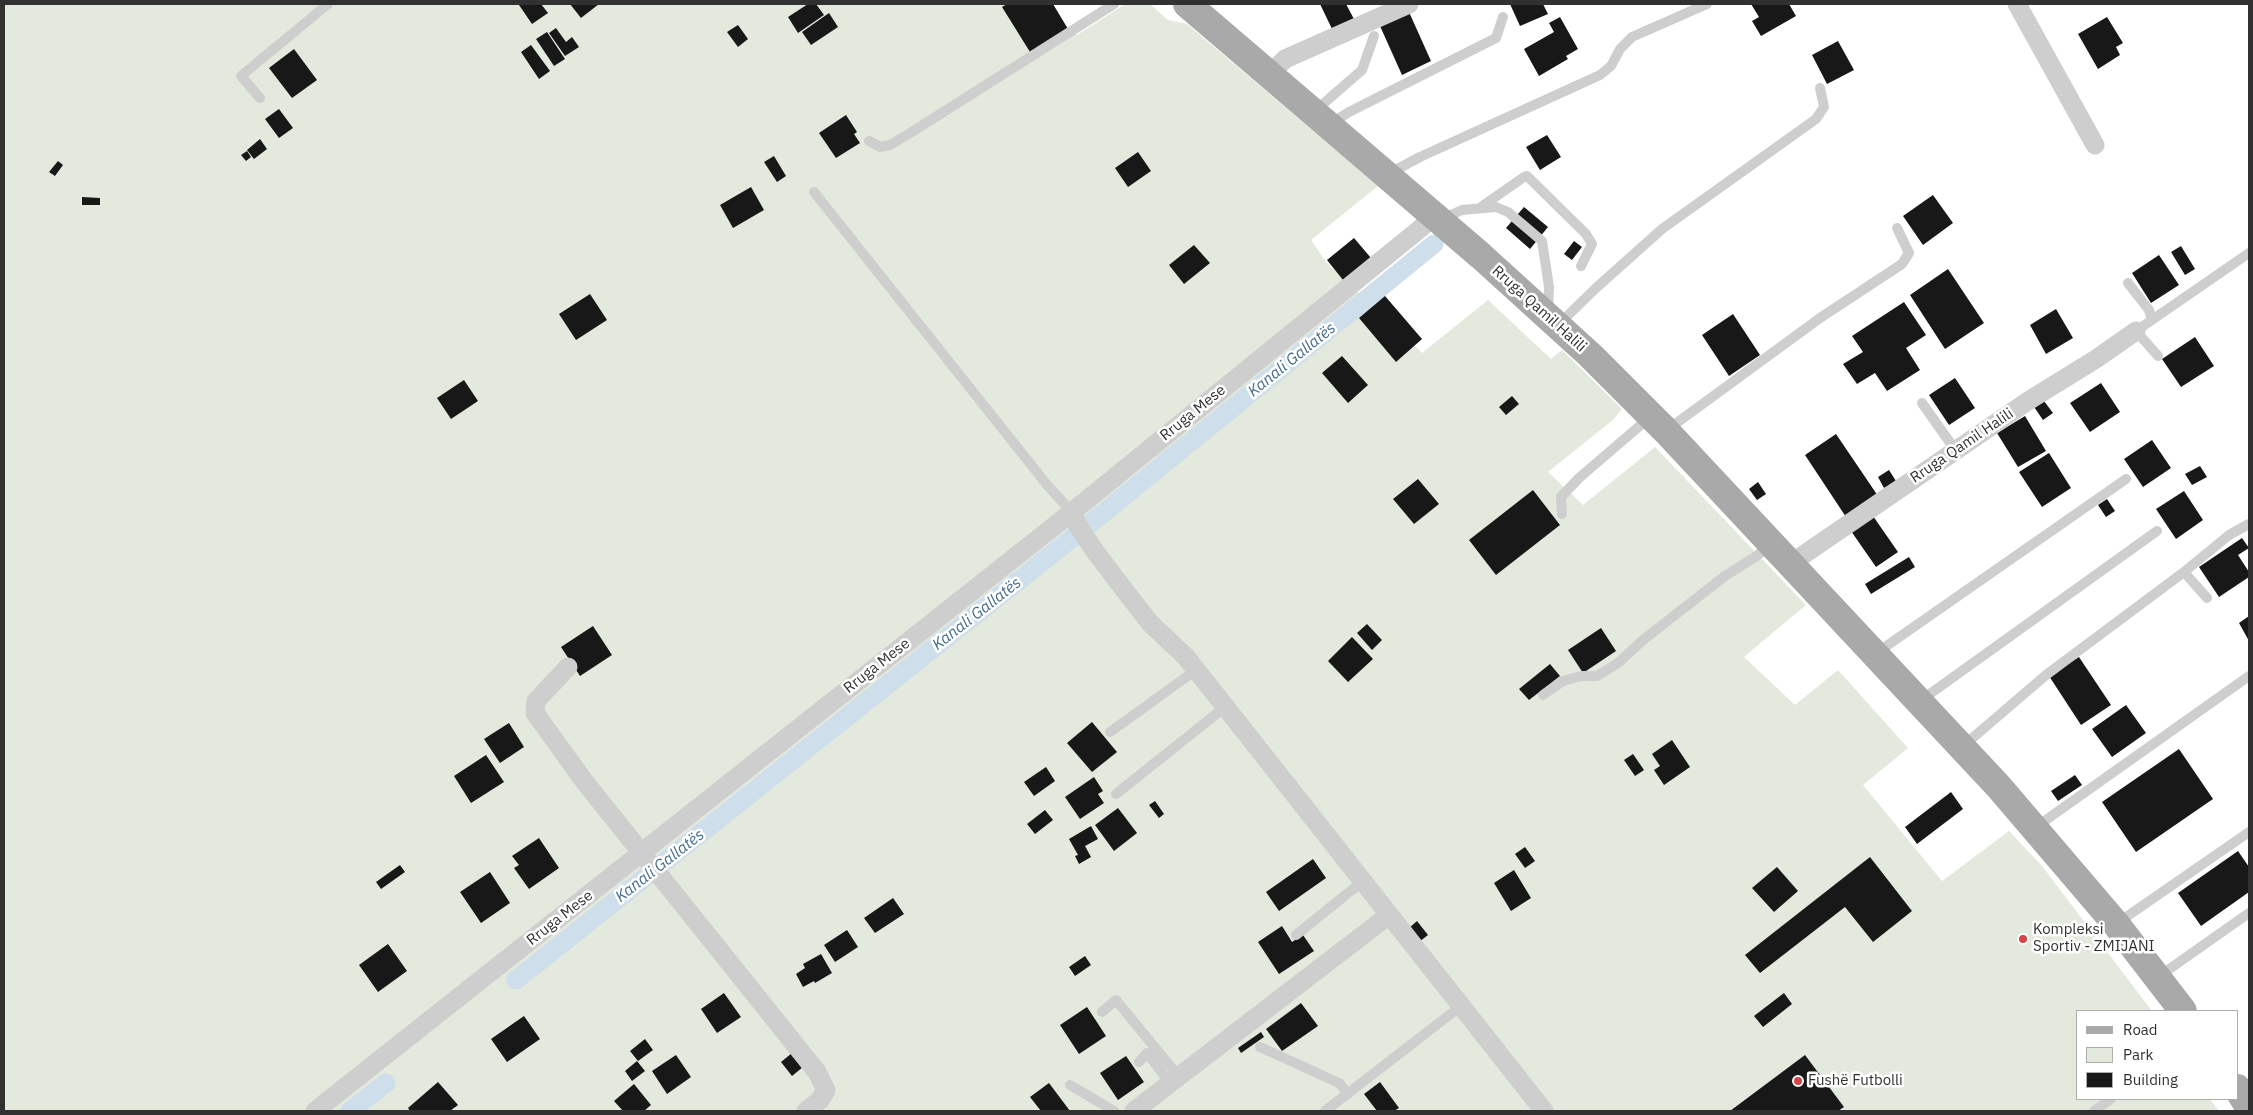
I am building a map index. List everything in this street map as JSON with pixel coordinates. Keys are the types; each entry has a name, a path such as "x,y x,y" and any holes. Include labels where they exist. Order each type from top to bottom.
{"main road":[{"name":"Rruga Qamil Halili","path":"1187,4 1553,320 1658,424 2035,828 2116,924 2182,1010"},
{"path":"2238,1090 2249,1107"}],"street":[{"path":"1270,74 1285,59 1409,4"},
{"path":"2017,4 2095,145"},
{"name":"Rruga Mese","path":"315,1111 645,856 1074,518 1421,228 1437,218"},
{"name":"Rruga Qamil Halili","path":"1790,564 1956,450 2136,331"},
{"path":"1074,518 1094,550 1150,623 1186,657 1544,1111"},
{"path":"568,667 536,701 535,713 584,781 822,1081 826,1090 820,1100 806,1111"},
{"path":"1134,1111 1389,915"}],"lane":[{"path":"260,98 241,76 328,4"},
{"path":"870,141 880,147 890,145 1114,4"},
{"path":"1387,175 1420,157 1600,75 1611,66 1620,49 1632,37 1707,4"},
{"path":"1321,118 1349,112 1496,38 1503,17"},
{"path":"1321,118 1362,70 1374,36"},
{"path":"1553,320 1662,229 1816,119 1824,107 1820,88"},
{"path":"1481,207 1527,176 1586,234 1592,244 1581,266"},
{"path":"814,192 1074,518"},
{"path":"1437,218 1462,210 1496,207 1508,212 1542,241 1553,320"},
{"path":"1562,514 1561,497 1579,478 1902,264 1909,253 1897,228"},
{"path":"2158,356 2136,331 2249,253"},
{"path":"2128,283 2149,310 2152,320"},
{"path":"1922,403 1956,450"},
{"path":"1874,654 2126,479"},
{"path":"1961,748 2046,675 2184,572 2229,535 2249,524"},
{"path":"1919,702 2158,531"},
{"path":"1543,695 1563,680 1582,676 1597,676 1618,663 1643,640 1725,576 1758,555 1770,542"},
{"path":"2184,572 2207,598"},
{"path":"1110,732 1196,670"},
{"path":"2035,828 2249,676"},
{"path":"1116,794 1225,707"},
{"path":"2116,924 2249,832"},
{"path":"1296,935 1363,882"},
{"path":"2158,977 2249,913"},
{"path":"1102,1012 1116,1000 1174,1080"},
{"path":"1325,1111 1461,1006"},
{"path":"1260,1047 1339,1083 1348,1094"},
{"path":"1139,1062 1147,1054 1174,1080"},
{"path":"1070,1085 1114,1111"},
{"path":"2094,1111 2109,1100"}],"green space":[{"path":"4,4 1042,4 1077,35 1125,4 1150,4 1168,20 1187,24 1378,186 1311,240 1326,262 1422,353 1488,300 1551,359 1562,350 1622,409 1613,420 1548,472 1583,505 1655,447 1806,605 1744,657 1795,705 1838,670 1908,748 1863,785 1942,881 2009,831 2042,866 2151,1010 2076,1010 2076,1100 2211,1100 2219,1111 4,1111"}],"building":[{"path":"520,4 541,4 548,13 532,24"},
{"path":"570,4 599,4 581,18"},
{"path":"808,4 816,4 824,15 798,33 788,17"},
{"path":"1007,4 1053,4 1068,29 1030,52 1002,7"},
{"path":"1320,4 1346,4 1355,21 1333,31"},
{"path":"1510,4 1543,4 1548,14 1520,26"},
{"path":"1751,4 1789,4 1796,16 1761,36 1752,21 1759,17"},
{"path":"1409,12 1431,61 1402,75 1380,26"},
{"path":"829,13 838,27 811,45 802,32"},
{"path":"1560,17 1578,49 1566,56 1568,59 1539,76 1524,49 1554,32 1549,23"},
{"path":"2107,17 2123,43 2116,47 2120,55 2098,69 2078,34"},
{"path":"738,25 748,39 738,47 727,32"},
{"path":"556,28 566,42 572,37 579,47 565,56 549,33"},
{"path":"547,32 565,59 554,66 536,39"},
{"path":"1838,41 1854,70 1827,84 1812,55"},
{"path":"531,45 550,71 539,79 521,52"},
{"path":"294,49 317,80 292,98 269,68"},
{"path":"279,109 293,128 279,138 265,119"},
{"path":"846,115 857,132 854,134 860,143 836,158 819,133"},
{"path":"1547,135 1561,157 1540,170 1526,147"},
{"path":"260,139 267,149 254,159 247,150"},
{"path":"247,151 251,157 246,161 241,155"},
{"path":"1138,152 1151,171 1128,187 1115,168"},
{"path":"774,156 786,176 777,182 764,162"},
{"path":"58,161 63,165 55,176 49,172"},
{"path":"751,187 764,210 733,228 720,205"},
{"path":"1933,195 1953,223 1923,245 1903,216"},
{"path":"82,197 100,198 100,205 82,205"},
{"path":"1524,207 1548,227 1530,249 1506,228"},
{"path":"1354,238 1371,258 1343,280 1327,260"},
{"path":"1574,241 1582,247 1572,260 1564,254"},
{"path":"1194,245 1210,263 1184,284 1169,265"},
{"path":"2181,246 2195,269 2185,275 2171,252"},
{"path":"2159,255 2179,285 2151,303 2132,273"},
{"path":"1948,269 1984,323 1945,349 1910,295"},
{"path":"590,294 607,320 576,340 559,314"},
{"path":"1385,296 1422,339 1396,362 1359,318"},
{"path":"1904,302 1926,335 1906,348 1920,370 1887,391 1875,373 1857,384 1843,364 1863,352 1852,336"},
{"path":"2056,309 2073,338 2046,354 2030,325"},
{"path":"1733,314 1760,355 1729,376 1702,335"},
{"path":"2195,337 2214,366 2181,387 2162,359"},
{"path":"1342,356 1368,385 1348,403 1322,373"},
{"path":"1955,378 1975,408 1949,425 1929,395"},
{"path":"464,380 478,401 451,419 437,398"},
{"path":"2101,383 2120,412 2090,432 2070,403"},
{"path":"1512,396 1519,404 1506,415 1499,407"},
{"path":"2041,397 2053,413 2043,420 2032,404"},
{"path":"2025,416 2046,451 2018,467 1997,433"},
{"path":"1836,434 1878,496 1846,517 1805,455"},
{"path":"2152,440 2171,468 2143,487 2124,459"},
{"path":"2049,453 2071,488 2042,507 2019,472"},
{"path":"2200,466 2207,477 2192,485 2185,474"},
{"path":"1889,470 1896,481 1884,488 1878,477"},
{"path":"1418,479 1439,504 1414,524 1393,499"},
{"path":"1758,482 1766,494 1757,500 1749,489"},
{"path":"1533,490 1560,525 1496,575 1469,540"},
{"path":"2184,491 2203,520 2176,539 2156,509"},
{"path":"2107,499 2115,511 2106,517 2098,505"},
{"path":"1873,516 1898,552 1876,567 1851,531"},
{"path":"2242,538 2249,548 2238,555 2249,572 2249,577 2219,597 2199,567"},
{"path":"1909,557 1915,567 1871,594 1865,584"},
{"path":"2249,616 2249,641 2239,623"},
{"path":"1367,624 1382,640 1372,650 1357,633"},
{"path":"593,626 612,655 580,676 561,647"},
{"path":"1601,628 1616,651 1583,673 1568,650"},
{"path":"1352,637 1373,659 1348,682 1328,661"},
{"path":"2079,657 2111,705 2081,725 2049,676"},
{"path":"1550,664 1560,676 1529,700 1519,689"},
{"path":"2126,705 2146,733 2112,757 2092,729"},
{"path":"1092,722 1117,752 1092,772 1067,743"},
{"path":"509,723 524,747 500,763 484,739"},
{"path":"1672,740 1690,767 1664,785 1654,770 1660,766 1652,754"},
{"path":"2179,749 2213,799 2136,852 2102,802"},
{"path":"1633,754 1644,770 1635,776 1624,760"},
{"path":"486,755 504,782 471,803 454,776"},
{"path":"1046,767 1055,781 1034,796 1024,782"},
{"path":"2075,775 2082,785 2058,801 2051,791"},
{"path":"1094,777 1103,791 1098,794 1104,803 1080,819 1065,797"},
{"path":"1951,792 1963,809 1917,844 1905,827"},
{"path":"1155,801 1164,814 1159,818 1149,805"},
{"path":"1118,808 1137,833 1114,851 1095,825"},
{"path":"1045,810 1053,820 1035,834 1027,824"},
{"path":"1091,826 1098,839 1085,846 1091,857 1079,864 1075,856 1078,855 1069,839"},
{"path":"539,838 559,868 529,889 514,868 519,865 512,856"},
{"path":"1525,847 1535,861 1525,868 1515,854"},
{"path":"2238,851 2249,867 2249,892 2201,926 2178,893"},
{"path":"1870,857 1912,911 1873,942 1845,907 1760,973 1745,955"},
{"path":"1313,859 1326,878 1279,911 1266,892"},
{"path":"400,865 405,872 381,889 376,882"},
{"path":"1777,867 1798,891 1774,912 1752,888"},
{"path":"1514,870 1531,898 1511,911 1494,883"},
{"path":"490,872 510,903 481,923 460,892"},
{"path":"893,898 904,914 875,933 864,918"},
{"path":"1417,921 1428,935 1419,942 1408,929"},
{"path":"1282,926 1292,942 1303,935 1314,951 1279,974 1258,942"},
{"path":"847,930 858,947 835,962 824,945"},
{"path":"388,944 407,971 378,992 359,965"},
{"path":"821,954 832,973 815,983 814,981 803,987 796,974 805,968 803,964"},
{"path":"1085,956 1091,965 1075,976 1069,967"},
{"path":"724,993 741,1017 717,1033 701,1009"},
{"path":"1784,993 1792,1004 1763,1027 1754,1016"},
{"path":"1301,1003 1318,1026 1282,1051 1266,1029"},
{"path":"1087,1007 1106,1036 1079,1054 1060,1025"},
{"path":"524,1016 540,1039 507,1062 491,1039"},
{"path":"1261,1032 1264,1037 1241,1053 1238,1048"},
{"path":"645,1039 653,1050 638,1061 630,1051"},
{"path":"792,1053 803,1067 792,1076 781,1062"},
{"path":"676,1055 691,1077 667,1094 652,1071"},
{"name":"Fushë Futbolli","path":"1805,1055 1844,1107 1838,1111 1730,1111"},
{"path":"1126,1056 1144,1082 1118,1100 1100,1073"},
{"path":"637,1061 645,1071 632,1081 625,1071"},
{"path":"438,1082 458,1105 450,1111 410,1111 408,1108"},
{"path":"1380,1082 1399,1108 1394,1111 1377,1111 1364,1094"},
{"path":"1049,1083 1070,1111 1041,1111 1030,1097"},
{"path":"634,1084 651,1105 644,1111 623,1111 614,1101"}],"waterway":[{"name":"Kanali Gallatës","path":"516,980 1096,519 1434,244"},
{"name":"Kanali Gallatës","path":"350,1111 386,1083"}],"place":[{"name":"Kompleksi Sportiv - ZMIJANI","path":"2023,939"},
{"name":"Fushë Futbolli","path":"1798,1081"}]}
